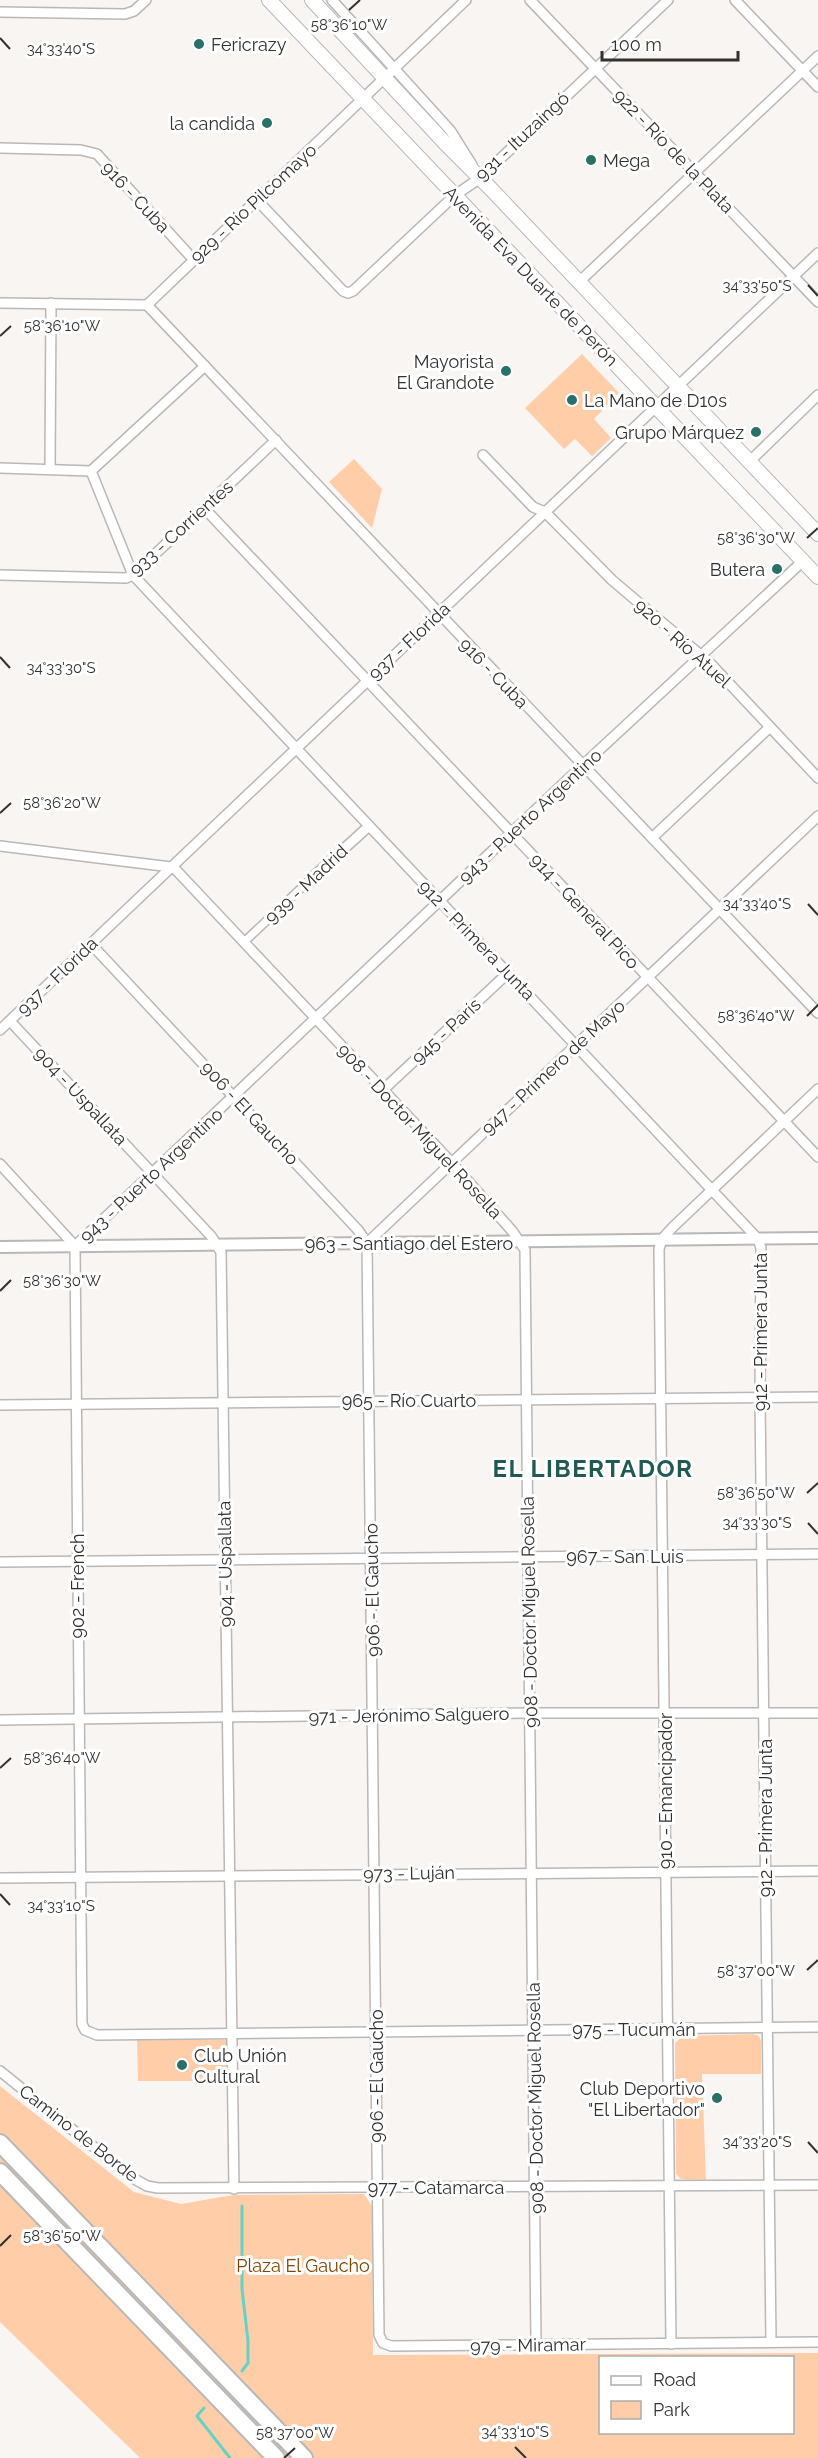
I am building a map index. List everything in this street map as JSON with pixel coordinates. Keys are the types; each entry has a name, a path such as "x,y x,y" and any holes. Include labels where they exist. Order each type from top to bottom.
{"highway":[{"path":"0,2143 304,2458"},
{"path":"0,2172 276,2458"}],"main road":[{"path":"269,0 363,100"},
{"name":"Avenida Eva Duarte de Perón","path":"312,0 390,74 480,178 818,534"},
{"name":"Avenida Eva Duarte de Perón","path":"363,100 408,147 426,158 456,194 818,577"}],"street":[{"path":"0,12 125,14 134,11 146,0"},
{"name":"Avenida Eva Duarte de Perón","path":"332,0 390,74"},
{"name":"929 - Río Pilcomayo","path":"147,305 466,0"},
{"name":"922 - Río de la Plata","path":"530,0 818,302"},
{"name":"931 - Ituzaingó","path":"257,200 343,291 348,293 357,288 456,194 480,178 668,0"},
{"path":"735,0 818,87"},
{"path":"579,282 693,171 818,56"},
{"name":"916 - Cuba","path":"0,148 81,150 97,154 193,259"},
{"name":"937 - Florida","path":"0,1030 818,254"},
{"path":"0,303 147,305"},
{"path":"50,469 51,303"},
{"name":"916 - Cuba","path":"147,305 818,1013"},
{"path":"0,468 91,471 205,366"},
{"path":"749,462 818,395"},
{"name":"933 - Corrientes","path":"0,575 129,577 276,440"},
{"name":"920 - Río Atuel","path":"483,455 533,507 545,512 618,586 702,655 818,778"},
{"name":"912 - Primera Junta","path":"91,471 129,577 296,748 758,1239 761,1248 760,1398 771,2342"},
{"name":"914 - General Pico","path":"204,508 818,1157"},
{"name":"943 - Puerto Argentino","path":"75,1246 583,765 803,561"},
{"path":"652,837 770,728"},
{"name":"947 - Primero de Mayo","path":"367,1243 818,816"},
{"name":"939 - Madrid","path":"244,942 369,826"},
{"path":"0,846 171,867"},
{"name":"908 - Doctor Miguel Rosella","path":"171,867 452,1163 521,1242 525,1250 531,1872 535,2029 536,2345"},
{"name":"906 - El Gaucho","path":"91,944 358,1230 367,1243 379,2335 383,2343"},
{"name":"945 - París","path":"383,1090 508,973"},
{"name":"904 - Uspallata","path":"10,1021 218,1245 222,1258 228,1876 234,2189"},
{"path":"662,1239 818,1089"},
{"path":"0,1164 75,1246"},
{"name":"963 - Santiago del Estero","path":"0,1247 818,1238"},
{"name":"910 - Emancipador","path":"662,1239 659,1249 660,1399 671,2344"},
{"name":"902 - French","path":"75,1246 82,2024 90,2033"},
{"name":"965 - Río Cuarto","path":"0,1405 222,1401 818,1397"},
{"name":"967 - San Luis","path":"0,1562 818,1554"},
{"name":"971 - Jerónimo Salguero","path":"0,1720 530,1713 818,1713"},
{"name":"973 - Luján","path":"0,1878 818,1870"},
{"name":"975 - Tucumán","path":"90,2033 97,2035 818,2027"},
{"name":"Camino de Borde","path":"0,2071 138,2181 167,2189 234,2189"},
{"name":"977 - Catamarca","path":"234,2189 818,2185"},
{"name":"979 - Miramar","path":"383,2343 391,2346 818,2342"}],"green space":[{"name":"La Mano de D10s","path":"582,354 619,393 594,419 611,438 592,456 575,439 564,449 525,408"},
{"path":"354,459 382,489 372,528 329,482"},
{"path":"753,2034 759,2036 761,2041 761,2074 702,2074 706,2180 681,2179 676,2174 675,2043 683,2036"},
{"name":"Club Unión Cultural","path":"137,2040 227,2040 227,2081 138,2081"},
{"name":"Plaza El Gaucho","path":"0,2086 134,2192 181,2204 233,2195 364,2194 372,2206 373,2355 818,2353 818,2458 140,2458 0,2322"}],"waterway":[{"path":"242,2206 242,2289 248,2341 248,2363 242,2371"},
{"path":"204,2408 197,2416 230,2458"}],"place":[{"name":"Fericrazy","path":"199,44"},
{"name":"la candida","path":"267,123"},
{"name":"Mega","path":"591,160"},
{"name":"Mayorista El Grandote","path":"506,371"},
{"name":"La Mano de D10s","path":"572,400"},
{"name":"Grupo Márquez","path":"756,432"},
{"name":"Butera","path":"777,569"},
{"name":"Club Unión Cultural","path":"182,2065"},
{"name":"Club Deportivo \"El Libertador\"","path":"717,2098"}],"district":[{"name":"EL LIBERTADOR","path":"593,1468"}]}
